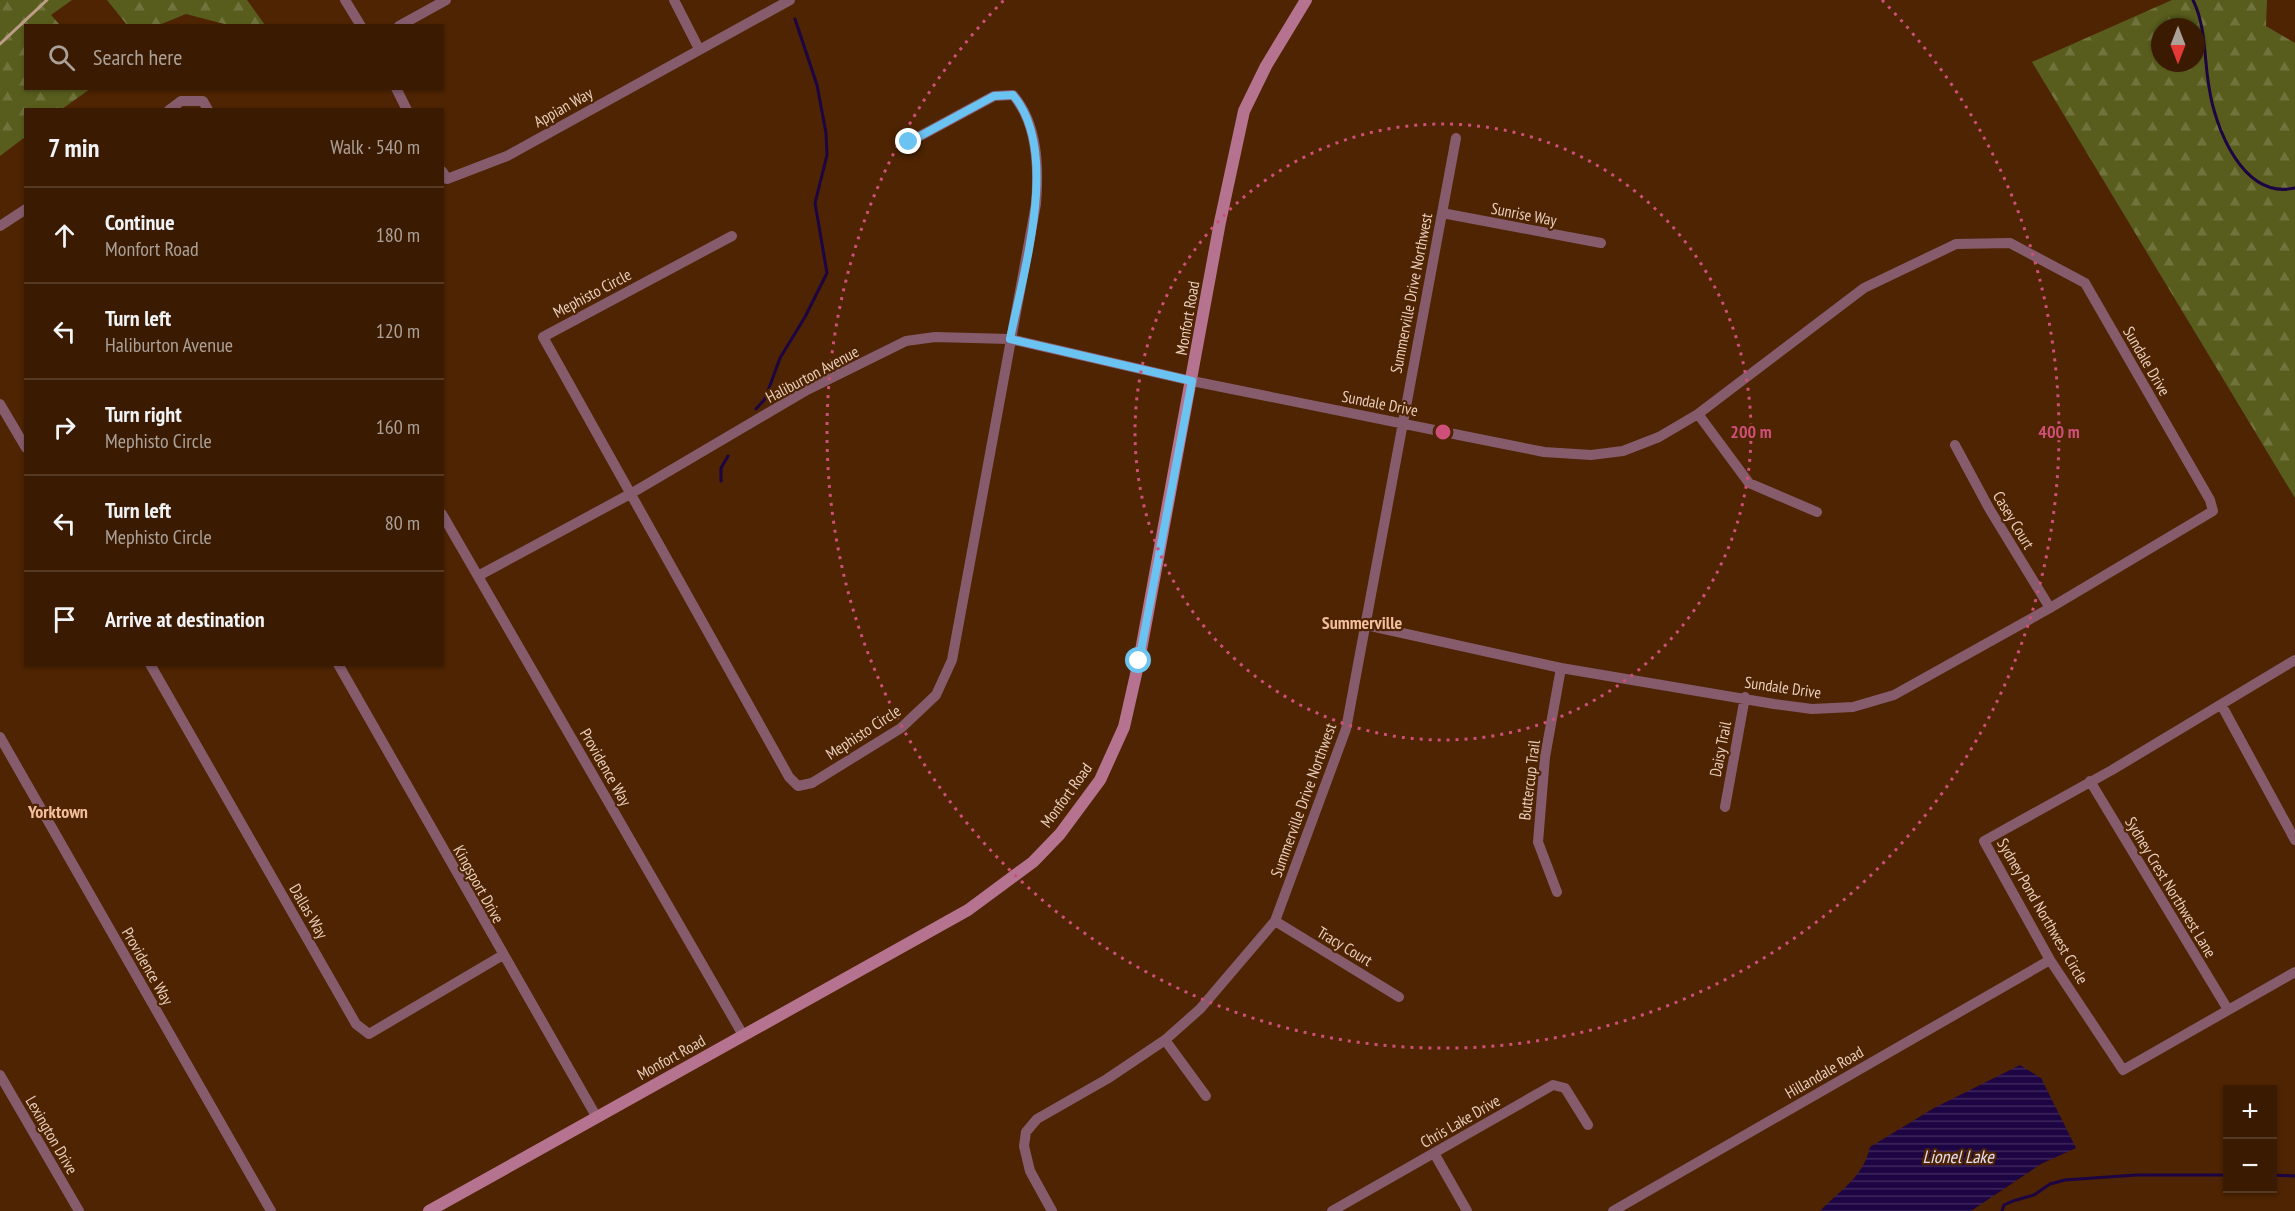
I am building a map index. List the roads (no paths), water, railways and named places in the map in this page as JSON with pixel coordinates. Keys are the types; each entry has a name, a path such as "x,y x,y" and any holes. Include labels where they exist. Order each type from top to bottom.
{"street":[{"path":"345,0 360,24"},
{"path":"403,24 446,0"},
{"path":"674,0 699,49"},
{"name":"Appian Way","path":"444,174 447,179 507,156 790,0"},
{"name":"Monfort Road","path":"429,1211 951,919 1033,862 1060,834 1100,780 1124,727 1244,111 1266,66 1306,0"},
{"path":"397,90 406,108"},
{"name":"Mephisto Circle","path":"732,236 543,337 789,777 798,786 812,783 902,728 936,695 952,660 1010,339 1038,176 1032,131 1019,102 1013,95 994,96 909,142"},
{"path":"172,108 181,101 203,101 207,108"},
{"name":"Summerville Drive Northwest","path":"1052,1211 1030,1171 1024,1146 1026,1132 1037,1119 1107,1079 1165,1040 1220,988 1275,921 1346,729 1456,138"},
{"path":"0,226 24,210"},
{"name":"Sunrise Way","path":"1442,213 1601,243"},
{"name":"Sundale Drive","path":"1192,381 1544,452 1591,455 1623,451 1659,437 1698,414 1864,288 1956,243 2010,243 2085,284 2210,500 2213,511 2050,608 1894,695 1868,704 1836,709 1812,709 1561,668 1366,625"},
{"name":"Haliburton Avenue","path":"478,576 632,493 807,390 906,341 935,337 1010,339 1192,381"},
{"path":"0,404 24,445"},
{"path":"1698,414 1749,483 1817,512"},
{"name":"Casey Court","path":"1955,446 1990,510 2050,608"},
{"name":"Providence Way","path":"444,517 743,1035"},
{"name":"Sydney Pond Northwest Circle","path":"2295,660 2222,706 1984,841 2050,960 2123,1070 2227,1008 2295,972"},
{"name":"Dallas Way","path":"151,666 356,1024 369,1034 503,956"},
{"name":"Kingsport Drive","path":"339,666 596,1116"},
{"name":"Buttercup Trail","path":"1557,892 1538,842 1545,757 1561,668"},
{"name":"Daisy Trail","path":"1725,807 1745,697"},
{"path":"2222,706 2295,840"},
{"name":"Providence Way","path":"0,737 271,1211"},
{"name":"Sydney Crest Northwest Lane","path":"2090,782 2227,1008"},
{"name":"Tracy Court","path":"1275,921 1399,997"},
{"name":"Hillandale Road","path":"1613,1211 2050,960"},
{"path":"1165,1040 1206,1096"},
{"name":"Lexington Drive","path":"0,1075 79,1211"},
{"name":"Chris Lake Drive","path":"1332,1211 1553,1085 1565,1088 1588,1125"},
{"path":"1434,1153 1467,1211"}],"water":[{"name":"Lionel Lake","path":"2020,1065 2041,1078 2076,1148 2041,1164 1971,1211 1820,1211 1850,1183 1867,1158 1870,1147 1934,1108"}],"waterway":[{"path":"2193,0 2200,21 2212,104 2225,140 2247,172 2260,183 2277,189 2295,188"},
{"path":"756,409 765,399 780,358 805,317 827,273 815,203 827,155 826,133 817,85 795,19"},
{"path":"721,481 721,468 728,456"},
{"path":"2002,1211 2004,1205 2034,1195 2050,1184 2065,1180 2136,1175 2223,1175"},
{"path":"2277,1175 2295,1176"}],"railway":[{"path":"0,44 47,0"}],"district":[{"name":"Summerville","path":"1362,622"},
{"name":"Yorktown","path":"58,811"}]}
